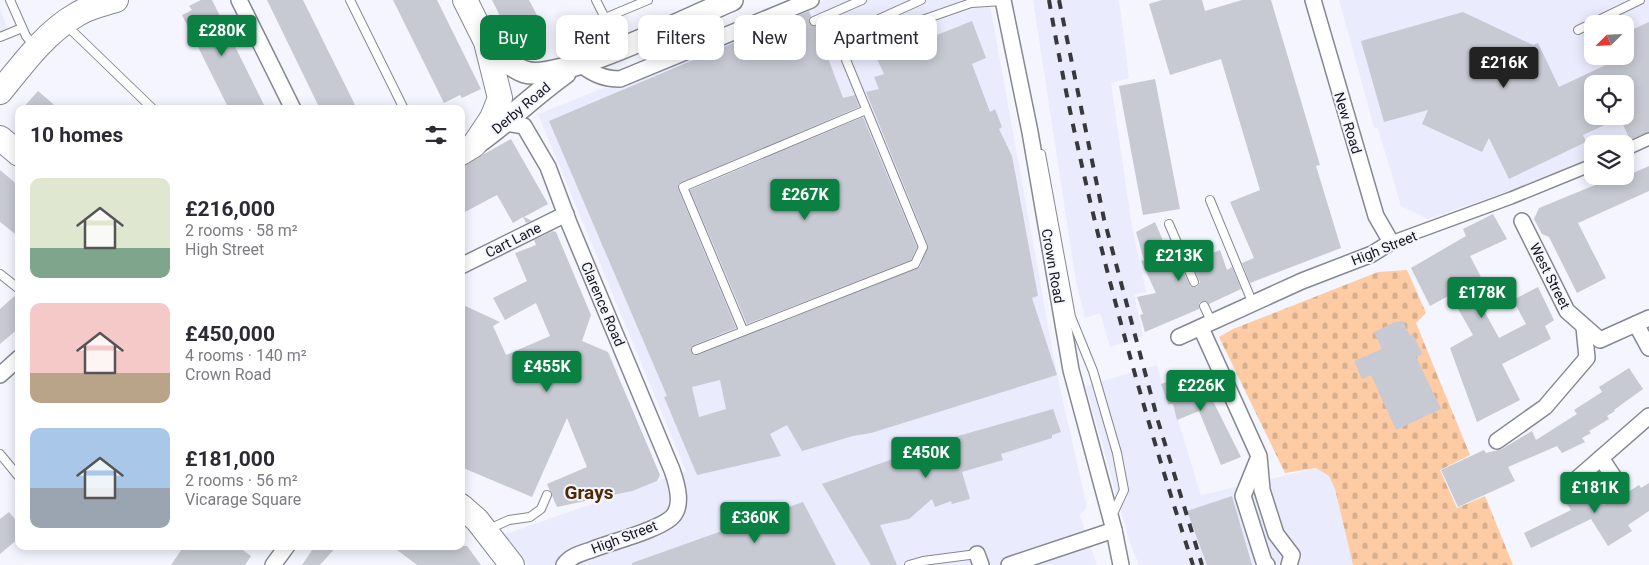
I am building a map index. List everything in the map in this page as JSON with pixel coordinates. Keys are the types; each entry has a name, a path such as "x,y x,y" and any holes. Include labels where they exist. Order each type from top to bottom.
{"main road":[{"path":"0,92 36,48 64,24 85,10 116,0"},
{"path":"465,0 480,30"},
{"name":"Derby Road","path":"506,60 526,72 543,74 583,63 732,0"},
{"path":"467,149 492,118 500,98 490,60"},
{"name":"Derby Road","path":"467,149 505,123 535,94 583,63"},
{"path":"0,138 15,151"},
{"path":"465,509 478,520 512,565"}],"street":[{"path":"239,0 291,105"},
{"path":"583,63 594,74 609,79 620,79 811,0"},
{"name":"New Road","path":"1313,0 1376,216 1391,242"},
{"name":"Crown Road","path":"1003,1 1030,132 1071,370 1113,524 1121,565"},
{"name":"Clarence Road","path":"505,123 524,126 548,167 672,470 678,489 678,503"},
{"path":"1634,146 1649,139"},
{"name":"High Street","path":"1178,337 1302,281 1372,254 1391,242 1511,198 1584,168"},
{"name":"Cart Lane","path":"465,264 566,214"},
{"name":"West Street","path":"1522,220 1567,311 1584,327 1600,340 1642,321"},
{"path":"1642,321 1649,348"},
{"path":"1206,326 1259,456 1262,490 1276,534 1292,555 1289,565"},
{"path":"1497,440 1545,407 1587,358 1584,327"},
{"path":"0,375 15,362"},
{"path":"1578,478 1649,416"},
{"path":"1259,456 1243,496 1264,562 1267,565"},
{"path":"1601,458 1617,482"},
{"name":"High Street","path":"564,565 577,555 664,522 672,517 678,503"},
{"path":"1009,565 1113,524"},
{"path":"274,565 283,550"}],"lane":[{"path":"10,0 22,28 36,48"},
{"path":"350,0 402,105"},
{"path":"596,0 605,18 648,0"},
{"path":"814,21 862,0"},
{"path":"696,350 915,264 923,247 837,38 921,0"},
{"path":"1578,30 1640,0"},
{"path":"937,15 971,4 1003,1"},
{"path":"64,24 149,105"},
{"path":"0,37 22,28"},
{"path":"743,330 683,187 866,110"},
{"path":"1030,132 1040,147 1071,317 1094,371 1117,453 1124,490 1113,524"},
{"path":"1210,200 1253,304"},
{"path":"1169,224 1194,282"},
{"path":"0,274 15,286"},
{"path":"1204,306 1206,326"},
{"path":"0,454 15,472"},
{"path":"485,531 509,520 530,517 541,509 547,495"},
{"path":"910,565 923,561 979,560"}],"shaded area":[{"path":"825,0 989,0 1057,375 1087,507 1080,515 1097,565 528,565 503,535 686,471 538,114 674,60 724,60 724,40 734,36 734,60 806,60 806,15 787,15"},
{"path":"1033,0 1119,0 1129,78 1111,83 1131,221 1146,292 1134,294 1143,336 1110,347 1100,313 1085,318 1076,282"},
{"path":"1339,0 1649,0 1649,133 1634,140 1634,135 1584,135 1584,164 1578,167 1428,219 1401,206 1378,129 1374,127"},
{"path":"0,8 7,27 0,35"},
{"path":"1157,365 1168,404 1173,404 1201,495 1317,468 1329,476 1335,489 1353,565 1139,565 1129,540 1086,386"}],"green space":[{"path":"1407,270 1426,313 1416,323 1470,455 1440,470 1457,508 1485,496 1513,565 1353,565 1335,489 1329,476 1316,468 1285,473 1219,337 1233,329 1378,272"}],"building":[{"path":"201,0 212,0 264,105 227,105 182,15 192,10 189,6"},
{"path":"267,0 303,0 355,105 318,105"},
{"path":"393,0 437,0 481,89 462,98 460,95 444,103"},
{"path":"492,0 529,0 537,15 500,15"},
{"path":"1162,0 1202,0 1205,11 1242,0 1271,0 1320,165 1316,166 1341,248 1250,283 1242,263 1254,258 1230,202 1260,190 1221,59 1170,75 1149,4"},
{"path":"809,11 811,16 809,23 816,26 816,60 829,60 843,98 855,95 859,107 678,184 678,189 736,328 694,345 691,352 698,355 920,267 928,245 866,92 879,89 874,77 884,74 877,60 937,60 937,35 972,21 986,58 972,64 990,112 995,109 1002,127 999,129 1012,156 1038,296 1032,298 1057,375 871,433 853,436 802,451 787,425 770,434 781,456 697,475 664,397 667,396 549,121 693,60 724,60 724,47 734,43 734,60 806,60 806,15 800,15","holes":["720,380 726,409 699,417 692,387"]},
{"path":"1463,12 1533,45 1538,43 1559,87 1584,75 1584,125 1605,125 1583,135 1584,143 1509,179 1489,138 1482,152 1422,124 1428,110 1384,122 1361,41"},
{"path":"1649,22 1649,132 1634,138 1634,135 1628,135 1623,125 1634,125 1634,75 1585,75 1606,65 1634,65 1634,29"},
{"path":"1155,79 1180,209 1143,215 1119,86"},
{"path":"38,91 54,105 26,105"},
{"path":"863,117 917,247 911,260 747,324 690,190"},
{"path":"511,139 548,204 524,217 532,221 526,223 523,217 513,223 497,195 465,212 465,165"},
{"path":"1649,166 1649,191 1578,223 1606,278 1577,293 1549,237 1542,234 1534,219 1539,208 1595,185 1634,185 1634,173"},
{"path":"0,170 15,183 15,234 0,222"},
{"path":"1493,214 1507,239 1470,256 1482,279 1470,285 1499,338 1526,324 1513,300 1538,287 1554,320 1545,326 1551,339 1502,364 1520,400 1477,422 1450,348 1473,335 1450,295 1430,306 1411,268 1466,236 1463,229"},
{"path":"1155,222 1173,264 1175,263 1177,268 1181,266 1190,286 1197,287 1200,282 1191,262 1220,250 1227,270 1232,267 1241,289 1209,304 1202,301 1199,303 1199,309 1145,332 1140,315 1143,314 1137,297 1156,293 1141,261 1144,260 1136,232"},
{"path":"553,231 556,232 591,315 582,341 608,352 660,475 657,481 632,491 557,507 547,484 587,467 567,418 532,497 465,469 465,306 500,322 493,326 506,355 550,336 536,303 505,320 493,298 527,281 515,253 536,245 534,240"},
{"path":"15,296 15,331 0,344 0,309"},
{"path":"1403,321 1410,336 1413,334 1422,354 1416,357 1441,409 1396,430 1371,375 1362,379 1354,361 1382,349 1374,332 1395,322"},
{"path":"1629,368 1643,389 1607,416 1609,419 1589,431 1591,433 1582,438 1585,442 1562,453 1557,446 1508,467 1515,481 1458,507 1441,470 1484,450 1486,453 1502,449 1532,431 1536,440 1577,414 1574,410 1602,392 1599,387"},
{"path":"1199,370 1241,457 1221,465 1199,411 1177,420 1173,404 1168,404 1161,384"},
{"path":"1053,409 1061,432 1052,435 1052,438 1001,454 1003,460 962,472 970,499 952,504 951,501 935,507 932,499 909,519 880,525 897,565 871,565 822,484 958,436"},
{"path":"1587,483 1588,486 1590,484 1604,505 1611,500 1613,502 1639,485 1641,488 1649,483 1649,511 1628,525 1632,531 1608,546 1591,519 1531,548 1524,533 1571,510 1560,494 1573,486 1580,487"},
{"path":"1232,496 1252,565 1207,565 1187,511"},
{"path":"803,502 836,565 632,565 632,563"},
{"path":"9,512 15,519 15,541 0,554 0,519"},
{"path":"465,546 467,546 481,565 417,565 397,550 465,550"},
{"path":"181,550 243,550 251,556 245,565 171,565"},
{"path":"312,550 333,550 320,565 302,565"}],"railway":[{"path":"1049,0 1077,143 1111,285 1150,426 1193,565"},
{"path":"1059,0 1104,219 1158,421 1202,565"}],"district":[{"name":"Grays","path":"589,492"}]}
